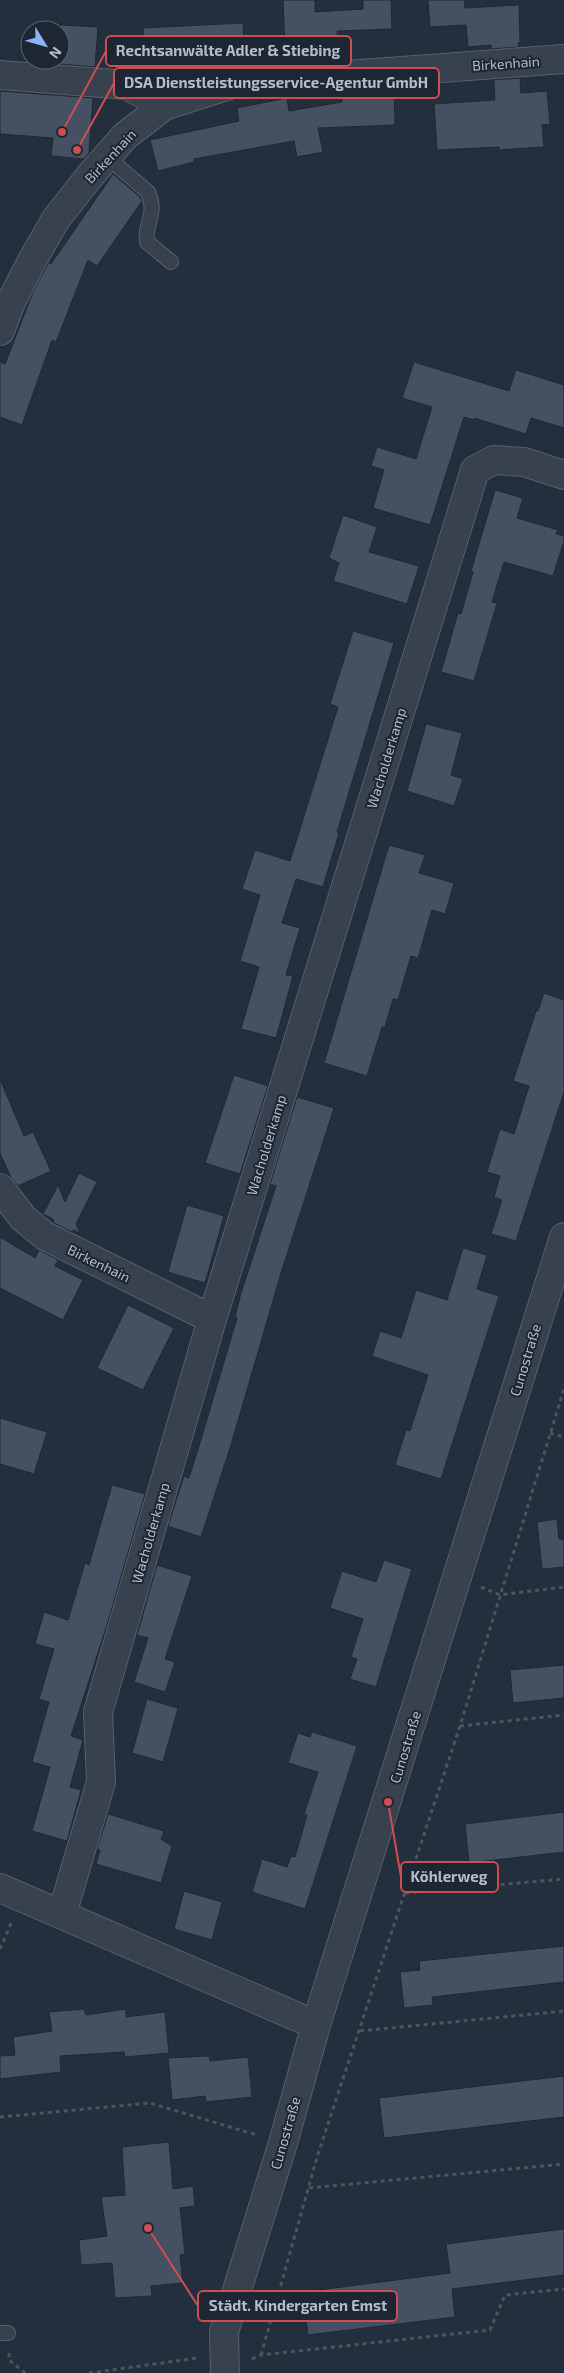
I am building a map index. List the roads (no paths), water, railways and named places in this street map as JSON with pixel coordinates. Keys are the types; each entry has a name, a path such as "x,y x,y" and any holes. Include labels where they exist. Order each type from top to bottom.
{"street":[{"name":"Birkenhain","path":"0,331 14,296 52,227 125,136 164,106 236,83 564,59"},
{"path":"0,76 127,85 164,106"},
{"name":"Wacholderkamp","path":"62,1914 101,1782 98,1712 212,1319 475,470 494,460 524,462 564,474"},
{"name":"Birkenhain","path":"0,1188 23,1218 45,1236 212,1319"},
{"name":"Cunostraße","path":"224,2365 224,2332 283,2142 316,2025 564,1237"},
{"path":"0,1888 316,2025"}],"lane":[{"path":"107,157 148,192 152,200 152,217 146,234 147,242 171,262"}],"place":[{"name":"Rechtsanwälte Adler & Stiebing","path":"62,132"},
{"name":"DSA Dienstleistungsservice-Agentur GmbH","path":"77,150"},
{"name":"Köhlerweg","path":"388,1802"},
{"name":"Städt. Kindergarten Emst","path":"148,2228"}]}
